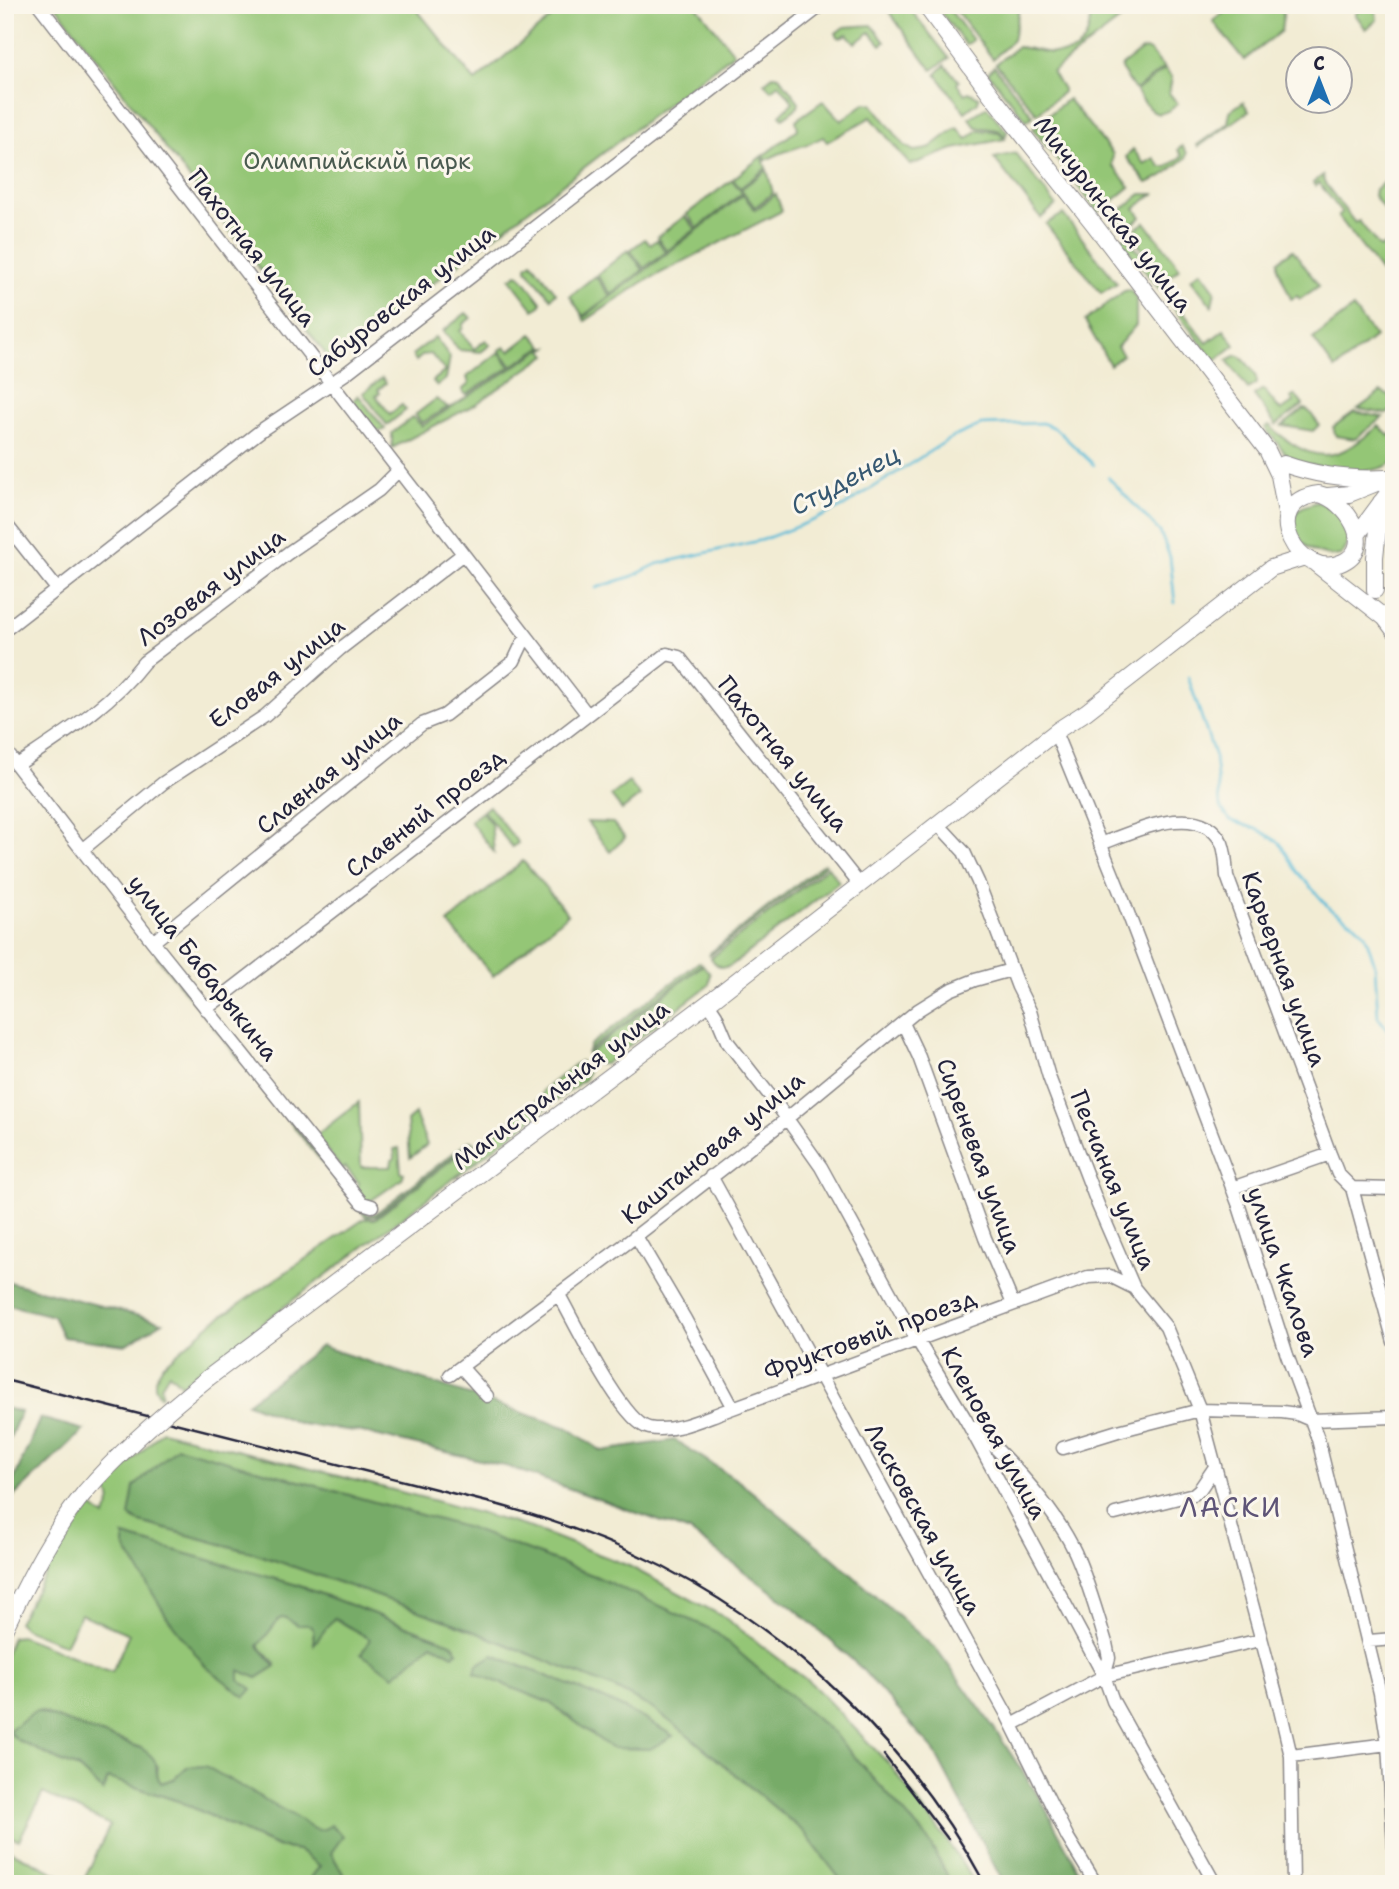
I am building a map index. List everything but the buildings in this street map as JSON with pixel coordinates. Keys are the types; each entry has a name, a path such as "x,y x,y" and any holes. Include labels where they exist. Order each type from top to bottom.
{"main road":[{"name":"Мичуринская улица","path":"925,5 998,105 1093,223 1267,450 1279,475 1287,526"},
{"name":"Мичуринская улица","path":"1267,450 1324,495"},
{"path":"1284,464 1330,477 1391,479"},
{"path":"1271,568 1296,503 1304,498 1363,489 1391,479"},
{"path":"1271,568 1310,560 1324,565 1341,563 1351,557 1357,540 1381,502 1391,479"},
{"path":"1324,495 1344,508 1355,526 1357,540 1390,624"},
{"path":"1375,590 1375,557 1381,502"},
{"path":"1287,526 1296,548 1390,624"},
{"name":"Магистральная улица","path":"5,1628 59,1527 101,1474 154,1422 208,1378 712,1009 860,885 1271,568"}],"street":[{"name":"Пахотная улица","path":"39,5 587,714"},
{"name":"Сабуровская улица","path":"5,630 263,429 330,384 822,5"},
{"name":"Лозовая улица","path":"17,765 61,736 128,684 144,662 288,554 379,490 399,470"},
{"path":"5,523 57,589"},
{"name":"Еловая улица","path":"83,849 163,783 265,716 341,649 463,554"},
{"name":"Славная улица","path":"153,942 422,724 445,715 514,662 522,644 528,638"},
{"name":"Пахотная улица","path":"671,653 679,657 860,885"},
{"name":"Славный проезд","path":"206,1009 587,714 663,656 671,653"},
{"name":"улица Чкалова","path":"1055,732 1121,892 1233,1188 1324,1462 1380,1693 1388,1744 1394,1846"},
{"name":"улица Бабарыкина","path":"5,750 153,942 362,1203 372,1206"},
{"name":"Карьерная улица","path":"1100,844 1167,821 1193,822 1218,837 1224,853 1227,876 1330,1154 1338,1174 1352,1188 1394,1342"},
{"name":"Песчаная улица","path":"938,824 964,852 978,882 1011,970 1030,1011 1049,1077 1074,1145 1134,1288 1166,1327 1200,1410 1291,1756 1293,1884"},
{"name":"Каштановая улица","path":"450,1375 636,1236 918,1010 950,990 1011,970"},
{"name":"Кленовая улица","path":"712,1009 727,1041 821,1167 966,1420 1104,1676 1113,1701 1215,1884"},
{"name":"Сиреневая улица","path":"903,1023 919,1056 985,1238 1013,1304"},
{"path":"1233,1188 1330,1154"},
{"name":"Ласковская улица","path":"711,1176 1012,1725 1068,1838 1096,1884"},
{"path":"1352,1188 1394,1189"},
{"path":"636,1236 733,1408"},
{"name":"Фруктовый проезд","path":"559,1295 625,1408 644,1426 662,1429 691,1423 1094,1276 1112,1276 1134,1288"},
{"path":"462,1368 487,1396"},
{"path":"1063,1448 1200,1410 1282,1412 1311,1420 1394,1417"},
{"path":"966,1420 1019,1473 1074,1550 1106,1643 1109,1658 1104,1676"},
{"path":"1115,1514 1194,1494 1215,1466"},
{"path":"1369,1642 1394,1639"},
{"path":"1012,1725 1104,1676 1260,1640"},
{"path":"1291,1756 1388,1744"}],"green space":[{"name":"Олимпийский парк","path":"55,5 413,5 475,81 552,17 555,5 696,5 734,53 331,361"},
{"path":"884,5 907,5 949,58 932,70"},
{"path":"935,5 946,5 973,40 966,45"},
{"path":"952,5 1020,5 1013,40 993,59"},
{"path":"1087,5 1098,5 1106,14 1116,5 1125,5 1129,13 1052,72 1063,92 1037,114 996,64 1017,47 1054,53 1071,52 1079,48 1089,28 1092,7"},
{"path":"1229,5 1281,5 1284,9 1281,31 1244,60 1213,21 1231,7"},
{"path":"1366,5 1371,5 1376,11 1377,20 1366,29 1355,14"},
{"path":"872,25 885,42 881,45 870,32 855,43 847,34 839,38 836,33 844,27"},
{"path":"1146,49 1164,68 1135,90 1121,69 1122,65"},
{"path":"945,65 959,81 957,84 965,94 969,92 979,97 978,102 965,112 936,74"},
{"path":"994,66 1033,116 1027,121 988,73"},
{"path":"1165,69 1172,78 1169,93 1178,104 1159,114 1150,109 1136,91"},
{"path":"774,75 779,76 799,102 798,107 783,118 780,115 793,102 779,84 771,90 764,83"},
{"path":"1068,99 1113,154 1112,165 1130,187 1108,205 1041,121"},
{"path":"823,101 841,121 865,103 872,104 904,145 914,151 928,149 957,127 967,139 978,130 999,132 1005,139 954,149 910,165 871,117 827,142 823,137 765,161 764,155 798,129 796,120"},
{"path":"1243,102 1249,111 1198,147 1197,145 1228,123 1230,111"},
{"path":"987,107 1007,132 1005,137 999,130 976,127 969,118"},
{"path":"1038,124 1104,208 1098,212 1033,129"},
{"path":"1182,146 1187,153 1186,158 1163,176 1147,183 1126,157 1133,149 1144,164 1154,158 1161,167 1167,167 1182,156 1178,150"},
{"path":"1015,153 1056,205 1041,218 994,158"},
{"path":"762,156 766,168 740,188 733,179"},
{"path":"767,170 773,193 755,207 741,189"},
{"path":"1323,175 1324,182 1355,223 1359,221 1380,248 1387,243 1394,252 1394,289 1338,216 1342,213 1319,183 1315,186 1313,183"},
{"path":"1394,175 1394,223 1374,196 1375,189"},
{"path":"732,180 742,193 698,228 687,214"},
{"path":"776,194 782,211 643,282 585,321 583,318 743,195 755,210"},
{"path":"1141,194 1154,194 1135,208 1141,217 1126,229 1115,215"},
{"path":"1063,214 1117,283 1101,293 1046,224"},
{"path":"685,216 696,229 667,251 657,237"},
{"path":"1145,222 1180,268 1166,279 1129,233"},
{"path":"1126,236 1165,285 1159,289 1120,240"},
{"path":"645,239 650,244 657,240 666,252 644,268 630,250"},
{"path":"628,250 643,270 611,294 597,275"},
{"path":"1293,250 1319,286 1300,299 1297,296 1291,299 1278,268 1278,261"},
{"path":"532,262 556,293 551,298 527,270 527,266"},
{"path":"1201,271 1215,290 1212,306 1191,279"},
{"path":"517,274 541,302 534,310 510,279"},
{"path":"595,276 610,296 583,316 570,296"},
{"path":"1130,290 1136,298 1136,325 1117,347 1123,355 1110,365 1085,321 1124,291"},
{"path":"1171,290 1179,300 1176,303 1207,343 1224,330 1235,345 1216,360 1213,359 1166,298"},
{"path":"1353,308 1375,337 1335,369 1313,339"},
{"path":"466,313 471,318 463,324 460,331 474,349 486,340 490,345 481,352 459,350 443,331"},
{"path":"532,334 543,346 512,366 499,350 505,347 510,351"},
{"path":"435,337 450,357 446,379 437,386 433,381 445,371 431,354 423,355 416,361 412,355"},
{"path":"545,347 548,347 543,350 547,355 476,404 392,448 392,433 413,417 422,426"},
{"path":"499,352 510,367 466,395 462,390 469,384 467,377"},
{"path":"1237,355 1255,375 1257,383 1248,389 1227,360"},
{"path":"382,378 386,383 376,396 390,414 402,405 406,410 387,425 363,393"},
{"path":"1263,389 1281,411 1294,402 1291,398 1295,395 1303,405 1276,425 1254,395"},
{"path":"1381,392 1394,401 1394,408 1387,414 1358,409"},
{"path":"358,395 385,429 373,430 352,402"},
{"path":"436,399 448,407 422,423 415,415"},
{"path":"1304,409 1309,411 1319,425 1313,431 1282,426"},
{"path":"1354,412 1383,417 1355,439 1336,436 1333,427"},
{"path":"1269,425 1282,437 1304,450 1327,455 1347,449 1379,426 1389,436 1394,432 1394,462 1372,470 1346,471 1296,462 1290,459 1265,428"},
{"path":"1317,502 1333,510 1344,523 1348,539 1341,555 1319,553 1309,548 1296,533 1293,524 1295,516 1301,508"},
{"path":"629,782 640,796 622,810 611,796"},
{"path":"489,806 518,843 512,847 483,811"},
{"path":"482,812 491,824 494,852 470,821"},
{"path":"587,822 613,823 625,838 610,852"},
{"path":"523,861 568,914 493,976 448,923"},
{"path":"824,863 826,865 709,956 711,952"},
{"path":"828,867 839,882 732,965 723,967 713,961 711,958"},
{"path":"156,955 368,1215 376,1213 469,1141 476,1144 469,1144 376,1216 366,1217"},
{"path":"699,962 702,964 588,1051 590,1045"},
{"path":"703,965 710,974 709,985 605,1064 597,1064 588,1054"},
{"path":"580,1061 588,1070 585,1079 181,1385 169,1373 161,1386 160,1396 155,1379 163,1365 213,1322 364,1219 375,1219 468,1147 477,1146 541,1097 543,1090"},
{"path":"359,1102 361,1167 391,1167 395,1158 394,1149 399,1148 401,1172 404,1173 402,1179 369,1202 356,1191 359,1183 345,1167 342,1169 315,1136"},
{"path":"415,1114 427,1145 410,1158 407,1121"},
{"path":"5,1281 163,1322 125,1345 63,1337 53,1316 5,1304"},
{"path":"321,1346 568,1428 602,1451 675,1440 740,1482 833,1558 938,1651 994,1728 1041,1800 1086,1884 1004,1884 933,1749 860,1667 793,1607 690,1532 509,1467 362,1432 301,1424 247,1403"},
{"path":"5,1408 21,1412 5,1449"},
{"path":"40,1418 84,1430 14,1496 8,1494"},
{"path":"162,1431 531,1528 629,1566 724,1617 812,1684 889,1764 976,1884 952,1884 927,1838 713,1630 129,1516 140,1522 251,1552 358,1589 453,1623 616,1689 650,1707 682,1730 804,1832 844,1884 534,1884 532,1881 516,1880 507,1884 349,1884 331,1853 324,1830 312,1830 301,1820 187,1767 174,1779 161,1783 157,1777 158,1766 127,1742 86,1730 41,1711 32,1713 9,1732 17,1740 77,1767 102,1790 108,1778 181,1802 276,1847 298,1850 320,1866 306,1884 82,1884 110,1825 43,1793 19,1840 5,1834 5,1654 12,1637 21,1636 112,1672 129,1634 81,1614 65,1645 25,1629 18,1622 80,1519 91,1506 105,1517 111,1500 105,1488","holes":["124,1536 297,1585 457,1647 432,1644 394,1675 370,1639 334,1618 314,1643 313,1628 309,1625 298,1625 285,1617 279,1619 258,1646 276,1666 257,1678 239,1669 239,1679","493,1655 607,1701 672,1735 611,1748 550,1703 475,1673"]},
{"path":"177,1447 468,1528 595,1576 713,1630 833,1733 927,1838 952,1884 844,1884 804,1832 682,1730 650,1707 616,1689 453,1623 358,1589 251,1552 140,1522 129,1516 134,1487"},
{"path":"124,1536 297,1585 451,1643 458,1651 453,1655 432,1644 394,1676 361,1654 370,1639 334,1618 314,1644 313,1628 309,1625 298,1625 284,1617 279,1619 258,1646 276,1666 257,1678 239,1670 239,1679 252,1689 245,1697 205,1666 167,1617 124,1546"},
{"path":"493,1655 608,1701 673,1736 650,1749 611,1748 550,1703 475,1673 477,1665"},
{"path":"36,1711 141,1748 153,1758 161,1783 174,1779 187,1767 205,1766 312,1828 319,1830 331,1825 343,1836 331,1853 349,1884 338,1884 331,1877 318,1884 306,1884 320,1866 298,1850 277,1847 181,1802 108,1778 103,1791 77,1767 17,1740 8,1731"},
{"path":"5,1848 77,1884 5,1884"}],"waterway":[{"name":"Студенец","path":"596,588 633,576 657,564 762,540 814,520 844,506 951,438 981,425 1042,423 1055,428 1094,465"},
{"name":"Студенец","path":"1108,477 1160,532 1170,557 1175,603"},
{"name":"Студенец","path":"1188,677 1215,757 1220,806 1230,820 1259,830 1280,843 1297,871 1330,909 1355,924 1365,934 1375,965 1378,1017 1394,1038"}],"railway":[{"path":"5,1380 499,1505 583,1532 663,1567 713,1595 761,1627 806,1663 848,1702 887,1743 923,1788 956,1835 985,1884"},
{"path":"884,1755 948,1839"}],"district":[{"name":"ЛАСКИ","path":"1231,1507"}]}
